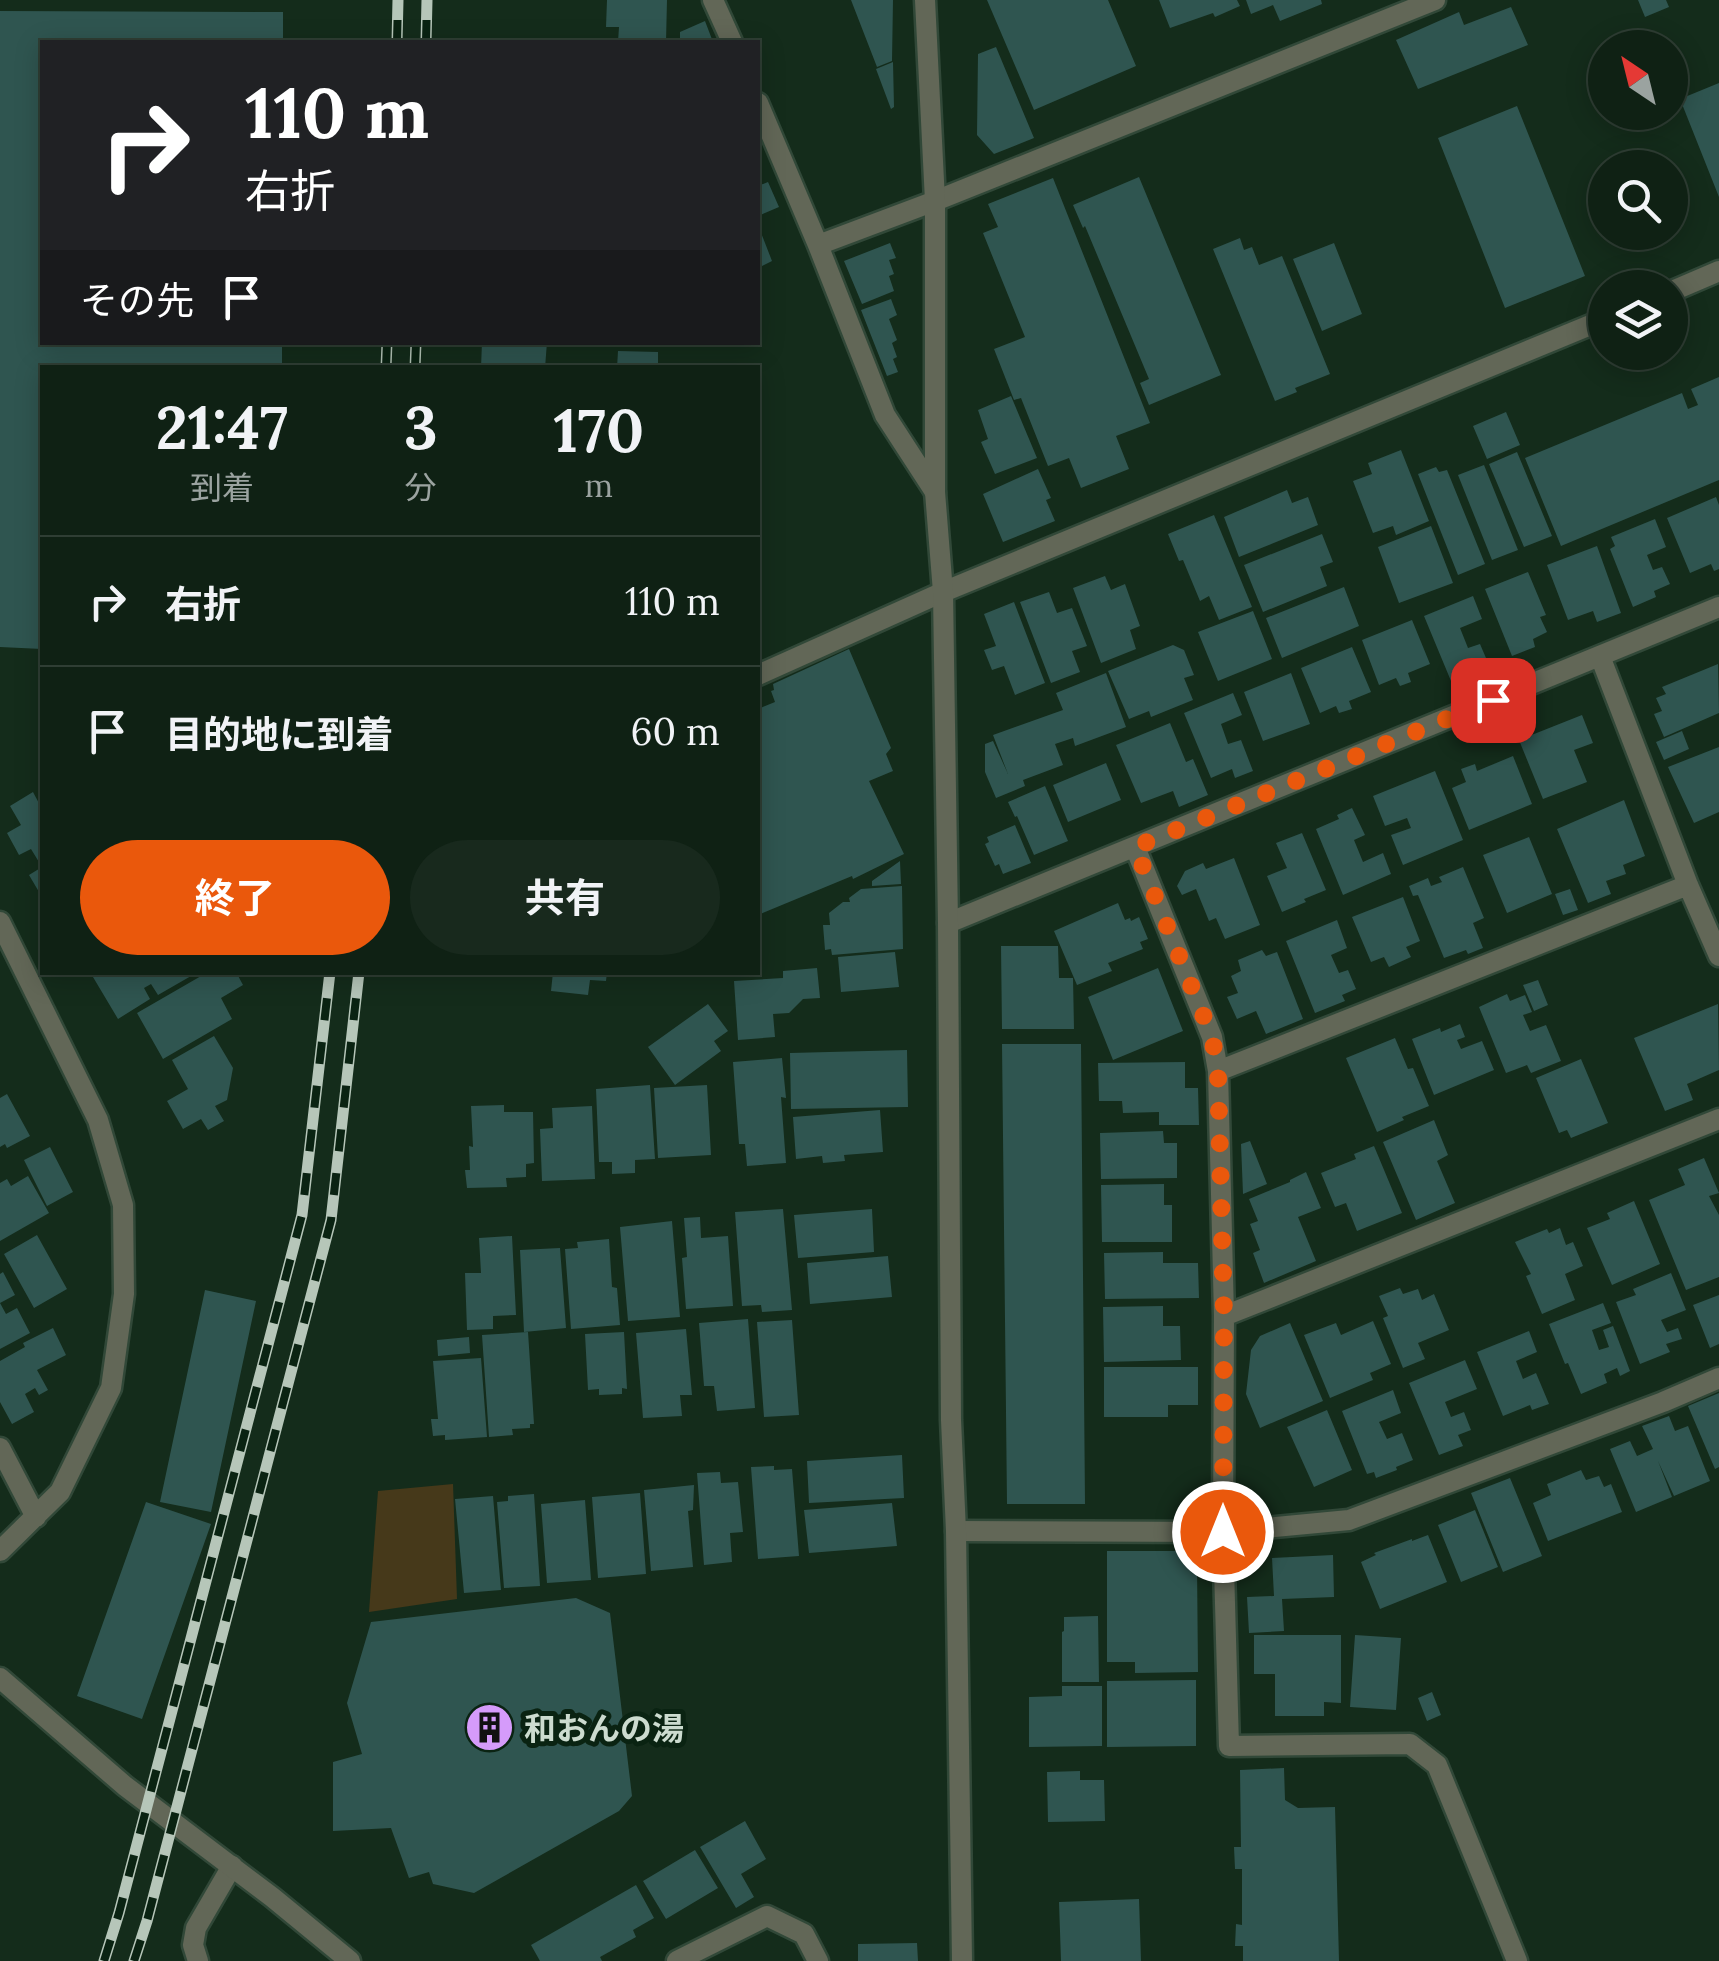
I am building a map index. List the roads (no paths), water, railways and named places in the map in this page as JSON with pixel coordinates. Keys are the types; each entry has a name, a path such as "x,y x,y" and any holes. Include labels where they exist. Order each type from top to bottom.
{"street":[{"path":"714,0 731,40"},
{"path":"925,0 935,201 935,492 943,592 950,1400 956,1531 962,1961"},
{"path":"818,245 1435,0"},
{"path":"760,108 885,415 935,492"},
{"path":"1688,284 1719,271"},
{"path":"760,675 943,592 1588,325"},
{"path":"948,923 1719,608"},
{"path":"1600,656 1719,956"},
{"path":"1135,847 1212,1037 1218,1072 1229,1746 1410,1744 1437,1765 1517,1961"},
{"path":"1218,1072 1688,885"},
{"path":"0,922 98,1120 123,1205 124,1294 112,1388 60,1492 0,1551"},
{"path":"1224,1316 1719,1120"},
{"path":"956,1531 1223,1532 1350,1520 1719,1378"},
{"path":"0,1448 36,1516"},
{"path":"0,1678 125,1786 350,1961"},
{"path":"198,1961 193,1945 196,1928 232,1866"},
{"path":"677,1961 767,1916 804,1934 818,1961"}],"railway":[{"path":"397,40 398,0"},
{"path":"426,40 427,0"},
{"path":"386,365 387,345"},
{"path":"415,365 416,345"},
{"path":"104,1961 302,1215 330,975"},
{"path":"134,1961 331,1220 359,975"}],"place":[{"name":"和おんの湯","path":"489,1728"}]}
